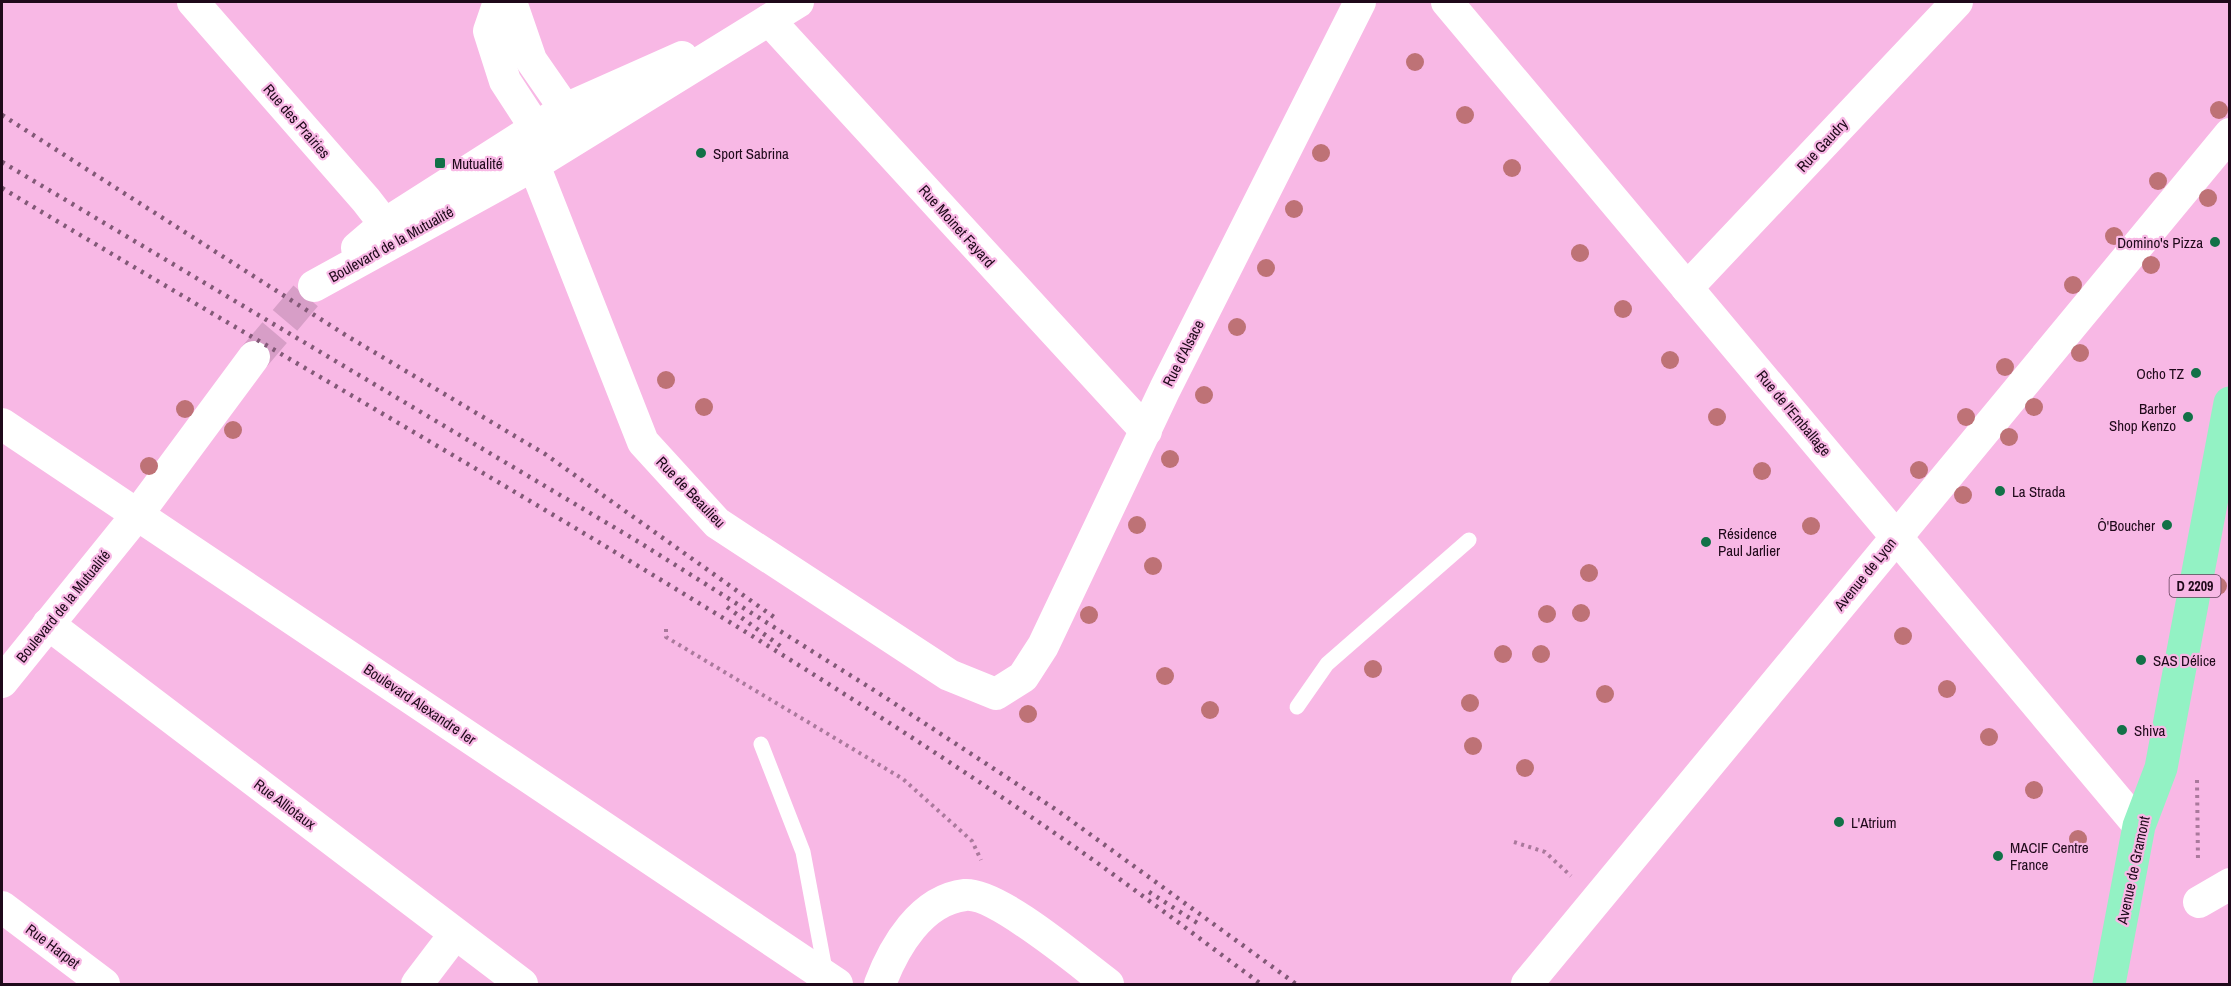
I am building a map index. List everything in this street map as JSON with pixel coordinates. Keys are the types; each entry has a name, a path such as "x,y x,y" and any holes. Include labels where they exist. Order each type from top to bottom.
{"main road":[{"name":"Avenue de Gramont","path":"2109,984 2139,826 2160,768 2229,403"}],"street":[{"name":"Rue des Prairies","path":"193,2 392,233"},
{"path":"500,2 489,31 505,81 535,127 534,165"},
{"path":"511,2 531,60 565,109 534,165"},
{"name":"Boulevard de la Mutualité","path":"392,233 534,165 798,2"},
{"name":"Rue d'Alsace","path":"996,694 1023,677 1043,646 1146,431 1360,2"},
{"name":"Rue de l'Emballage","path":"1447,2 1897,535 2139,826"},
{"name":"Rue Gaudry","path":"1688,288 1957,2"},
{"name":"Boulevard de la Mutualité","path":"392,233 535,127 565,109 769,20"},
{"name":"Rue Moinet Fayard","path":"769,20 1146,431"},
{"name":"Avenue de Lyon","path":"1527,984 1897,535 2216,163 2229,134"},
{"name":"Rue de Beaulieu","path":"534,165 643,442 717,523 949,675 996,694"},
{"name":"Boulevard de la Mutualité","path":"2,682 137,515 254,357"},
{"name":"Boulevard Alexandre Ier","path":"2,424 832,981"},
{"name":"Rue Alliotaux","path":"48,624 522,984"},
{"path":"2199,902 2229,884"},
{"path":"880,984 910,928 936,904 967,895 1009,909 1108,984"},
{"name":"Rue Harpet","path":"2,907 104,984"},
{"path":"417,984 455,934"}],"lane":[{"path":"1297,707 1327,664 1469,540"},
{"path":"760,744 802,852 832,981"}],"path":[{"path":"666,629 666,637 903,779 972,841 978,857 1005,880 1009,909"},
{"path":"2197,777 2199,902"},
{"path":"1514,842 1545,852 1566,871"}],"tunnel":[{"path":"254,357 314,286"}],"railway":[{"path":"2,115 347,336 545,454 778,620"},
{"path":"2,162 642,544 880,694 1058,811 1296,984"},
{"path":"2,188 534,503 797,664 1056,834 1261,984"},
{"path":"727,607 783,648"},
{"path":"1149,892 1202,926"}],"place":[{"name":"Sport Sabrina","path":"701,153"},
{"name":"Mutualité","path":"440,163"},
{"name":"Domino's Pizza","path":"2215,242"},
{"name":"Ocho TZ","path":"2196,373"},
{"name":"Barber Shop Kenzo","path":"2188,417"},
{"name":"La Strada","path":"2000,491"},
{"name":"Ô'Boucher","path":"2167,525"},
{"name":"Résidence Paul Jarlier","path":"1706,542"},
{"name":"SAS Délice","path":"2141,660"},
{"name":"Shiva","path":"2122,730"},
{"name":"L'Atrium","path":"1839,822"},
{"name":"MACIF Centre France","path":"1998,856"}]}
